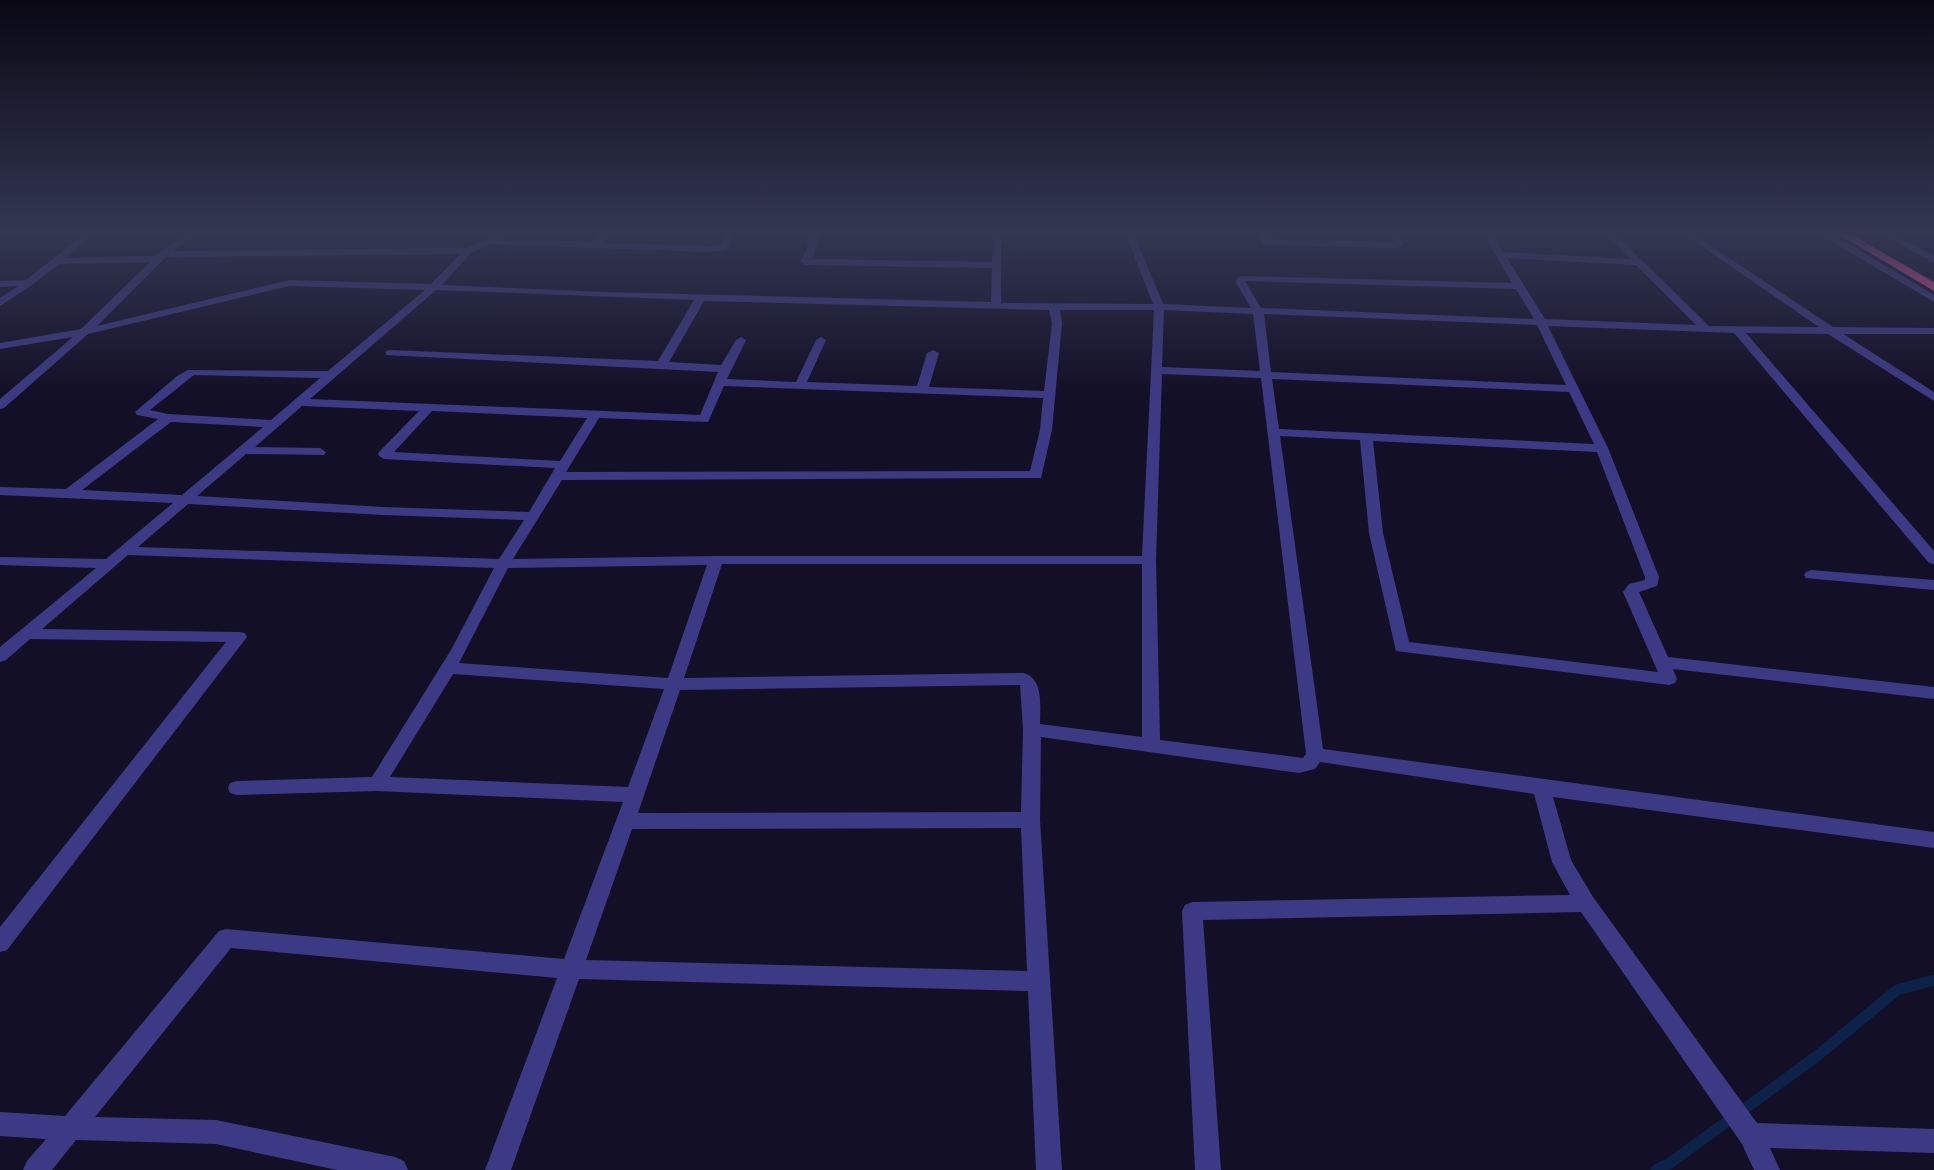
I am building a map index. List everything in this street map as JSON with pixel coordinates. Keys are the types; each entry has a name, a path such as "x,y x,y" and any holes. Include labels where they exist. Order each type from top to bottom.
{"street":[{"path":"0,303 24,287"},
{"path":"0,405 46,368 130,287"},
{"path":"0,346 83,332 274,287"},
{"path":"424,287 1054,307 1159,307 1737,330 1934,331"},
{"path":"0,656 434,287"},
{"path":"996,287 996,305"},
{"path":"1151,287 1159,307 1149,560 1151,746"},
{"path":"1032,729 1299,766 1309,764 1316,755 1258,311 1243,287"},
{"path":"1366,436 1376,533 1402,647 1669,679 1632,592 1634,587 1652,583 1652,577 1602,448 1541,322 1520,287"},
{"path":"1664,287 1706,329"},
{"path":"1766,287 1934,397"},
{"path":"1913,287 1934,299"},
{"path":"662,365 701,297"},
{"path":"428,408 384,455 561,470 1036,475 1046,430 1050,394 1057,323 1054,307"},
{"path":"1737,330 1934,560"},
{"path":"299,402 704,419 725,369 741,340"},
{"path":"800,385 821,340"},
{"path":"390,353 725,369"},
{"path":"922,390 933,353"},
{"path":"1156,370 1574,390"},
{"path":"273,424 168,418 141,412 181,378 192,372 332,375"},
{"path":"720,382 1050,394"},
{"path":"377,784 448,668 503,564 595,414"},
{"path":"69,493 168,418"},
{"path":"1273,432 1602,448"},
{"path":"243,450 320,452"},
{"path":"0,491 383,512 533,516"},
{"path":"125,551 503,564 717,560 1149,560"},
{"path":"498,1170 717,560"},
{"path":"0,561 109,564"},
{"path":"1811,575 1934,585"},
{"path":"0,943 239,637 26,634"},
{"path":"1662,662 1934,693"},
{"path":"448,668 673,684 1024,679 1030,685 1032,729 1030,820 1048,1170"},
{"path":"1316,755 1542,788 1934,840"},
{"path":"237,788 377,784 634,795"},
{"path":"1542,788 1562,862 1586,903 1751,1135 1767,1170"},
{"path":"625,821 1030,820"},
{"path":"1208,1170 1192,911 1586,903"},
{"path":"36,1170 226,938 571,969 1038,981"},
{"path":"0,1124 216,1132 395,1170"},
{"path":"1751,1135 1934,1141"}],"waterway":[{"path":"1656,1170 1670,1163 1817,1056 1897,990 1934,980"}]}
